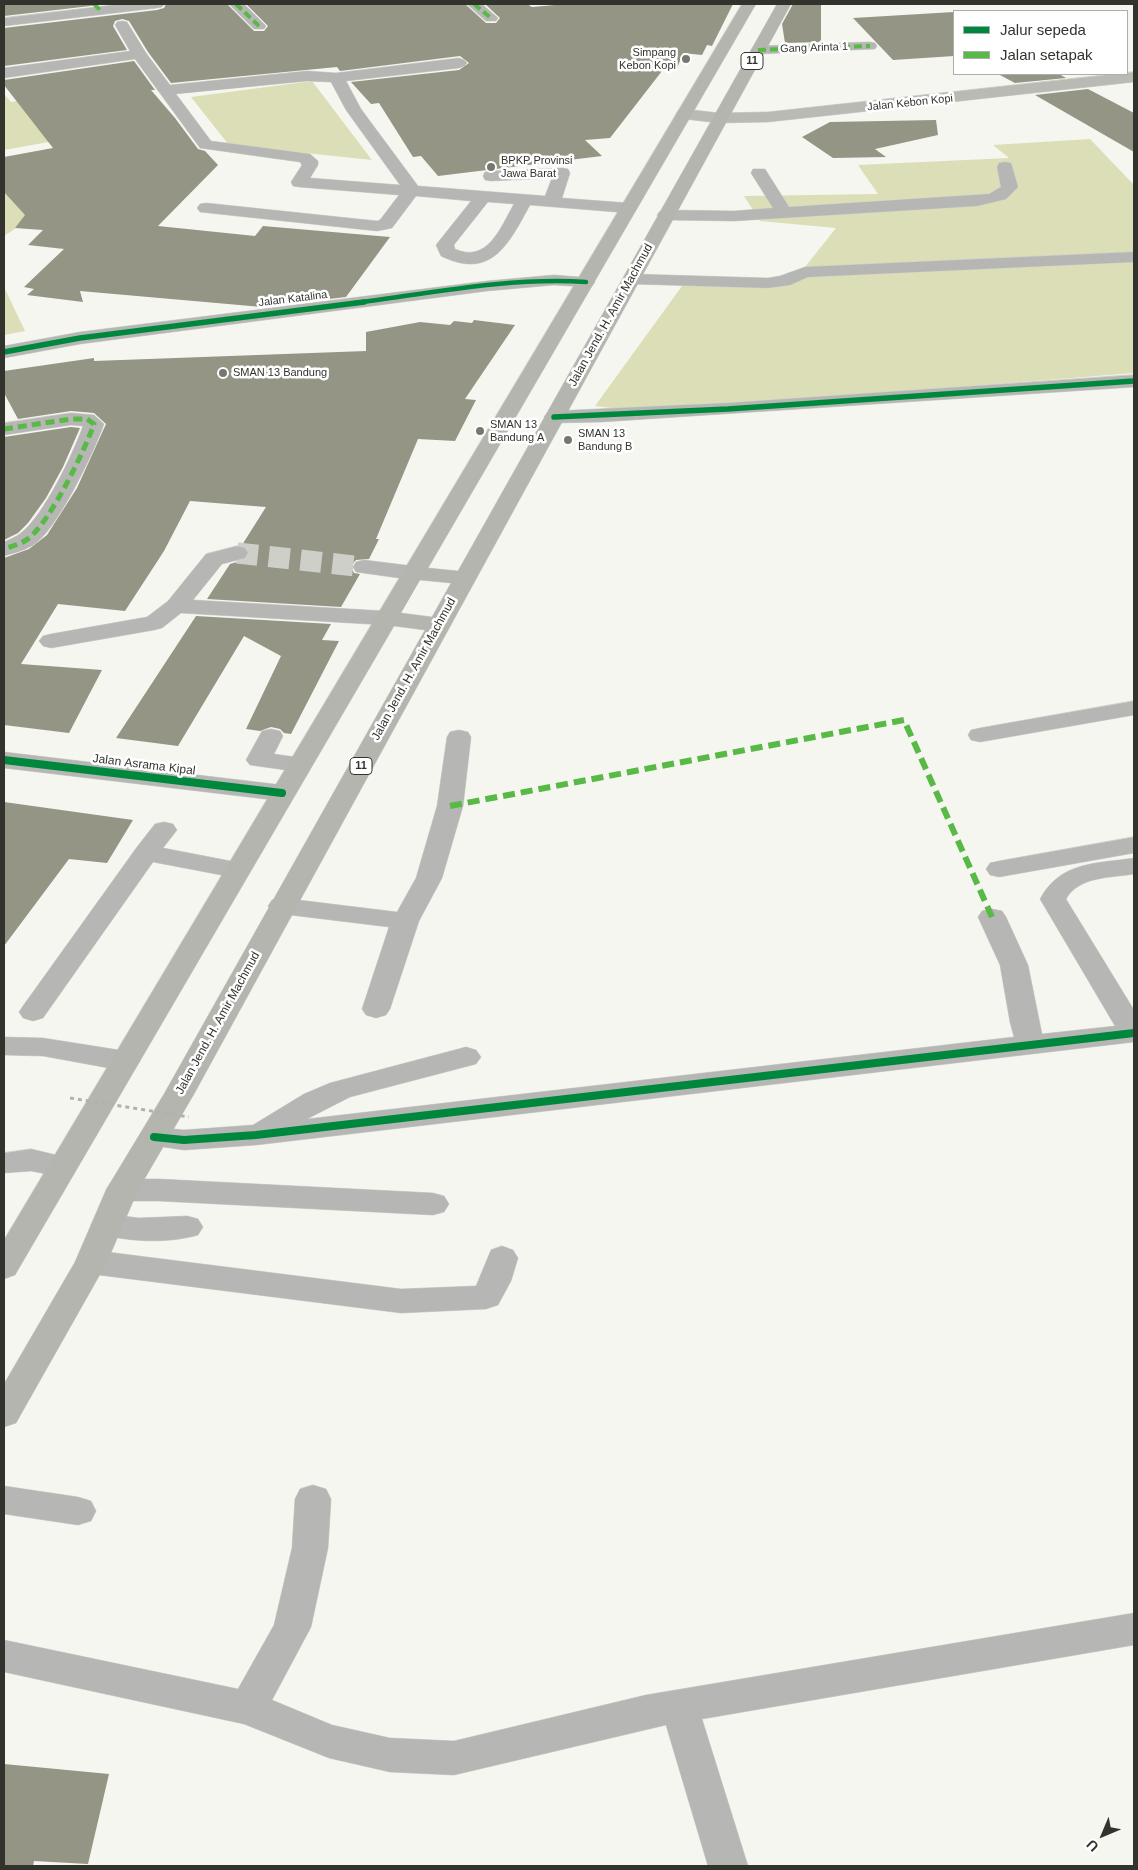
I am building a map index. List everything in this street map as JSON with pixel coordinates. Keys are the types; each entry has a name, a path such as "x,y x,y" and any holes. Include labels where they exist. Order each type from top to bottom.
{"highway":[{"name":"11","path":"4,1267 749,4"},
{"name":"Jalan Jend. H. Amir Machmud","path":"4,1414 91,1262 122,1190 154,1137 784,4"},
{"path":"413,572 465,578"},
{"path":"386,618 439,625"}],"main road":[{"name":"Jalan Kebon Kopi","path":"684,114 719,118 768,117 1134,77"}],"street":[{"path":"4,22 97,7 157,4"},
{"path":"236,4 260,26"},
{"path":"474,4 491,18"},
{"path":"122,25 139,54 206,146 304,158 310,161 310,165 299,182 264,214"},
{"name":"Gang Arinta 1","path":"757,53 870,46"},
{"path":"757,53 856,53"},
{"path":"4,73 139,54"},
{"path":"165,90 307,76 336,78 458,63"},
{"path":"336,78 354,110 412,190"},
{"path":"666,216 734,216 977,201 998,197 1007,192 1010,187 1005,168"},
{"path":"759,173 784,213"},
{"path":"491,176 562,174 554,195"},
{"path":"299,182 412,190 524,201 554,195 632,201"},
{"path":"206,208 377,226 386,224 412,190"},
{"path":"483,197 445,245 447,252 453,256 472,258 483,256 493,251 524,201"},
{"path":"632,279 768,283 784,281 805,272 1134,257"},
{"name":"Jalan Katalina","path":"4,352 80,338 487,286 554,280 586,282"},
{"path":"554,417 690,411 1133,382"},
{"path":"4,429 71,418 87,419 94,424 91,437 38,529 29,538 4,549"},
{"path":"50,641 154,623 176,606 214,559 237,553"},
{"path":"364,567 413,572"},
{"path":"176,606 386,618"},
{"path":"980,735 1134,708"},
{"path":"271,736 259,760 300,764"},
{"path":"376,1009 405,922 429,878 450,806 459,738"},
{"name":"Jalan Asrama Kipal","path":"4,760 282,793"},
{"path":"32,1012 164,830"},
{"path":"999,869 1134,845"},
{"path":"146,854 237,870"},
{"path":"154,1137 184,1140 256,1136 1134,1033 1053,899 1058,891 1072,878 1134,866"},
{"path":"282,906 405,922"},
{"path":"992,917 1014,965 1024,1022 1031,1044"},
{"path":"4,1046 43,1047 125,1060"},
{"path":"256,1136 315,1101 340,1090 466,1057"},
{"path":"4,1163 31,1160 62,1166"},
{"path":"122,1190 159,1190 433,1204"},
{"path":"107,1226 139,1229 187,1227"},
{"path":"91,1262 402,1301 486,1297 495,1280 502,1258"},
{"path":"248,1708 292,1627 310,1548 313,1499"},
{"path":"4,1500 78,1511"},
{"path":"4,1656 248,1708 329,1741 390,1755 454,1758 646,1712 1134,1629"},
{"path":"679,1706 728,1866"}],"path":[{"path":"70,1098 189,1117"}],"green space":[{"path":"312,81 372,160 229,145 191,97"},
{"path":"4,94 11,102 62,94 93,134 4,150"},
{"path":"1090,139 1134,185 1134,373 644,412 595,406 682,286 793,282 836,228 760,221 744,196 878,194 858,165 1009,158 993,145"},
{"path":"51,182 63,197 4,236 4,190"},
{"path":"4,287 25,331 4,335"}],"building":[{"path":"4,4 108,4 4,16"},
{"path":"166,4 227,4 254,31 264,31 268,26 246,4 465,4 486,23 496,23 500,18 485,4 527,4 532,7 566,4 733,4 712,46 707,45 702,55 683,53 676,71 662,71 610,138 585,140 602,156 438,176 421,156 413,157 379,103 371,104 351,82 459,70 469,63 460,56 340,71 337,67 171,83 148,52 129,21 122,19 115,21 113,26 127,50 4,66 4,28 157,10 164,8"},
{"path":"793,4 821,4 821,42 785,43 782,24"},
{"path":"953,12 953,56 893,60 853,18"},
{"path":"134,61 155,90 151,90 198,149 205,151 218,165 158,226 255,236 263,226 390,237 346,297 262,307 80,291 83,302 27,295 34,289 24,287 64,249 28,245 43,230 15,228 25,215 4,192 4,157 53,148 4,85 4,80"},
{"path":"1000,75 1061,75 1066,78 1015,83"},
{"path":"1088,89 1134,113 1134,152 1035,95"},
{"path":"936,120 938,135 875,149 886,157 833,158 802,137 830,122"},
{"path":"474,320 515,325 465,399 476,400 455,441 418,439 376,539 379,539 369,559 356,560 351,566 354,573 360,574 341,607 207,599 230,564 247,559 250,552 247,547 242,545 266,507 190,501 164,551 125,611 58,604 21,664 102,670 69,733 4,725 4,558 29,549 47,535 77,488 106,424 94,413 71,411 18,419 4,393 4,371 94,358 94,361 366,351 366,332 420,322 450,325 454,321 472,323"},
{"path":"71,427 80,428 63,467 46,498 28,523 18,533 4,540 4,437"},
{"path":"196,616 331,624 322,640 339,641 291,734 271,727 260,731 246,729 281,656 244,636 178,746 116,738"},
{"path":"4,802 133,820 107,863 69,859 4,946"},
{"path":"4,1764 109,1774 88,1864 34,1861 33,1866 4,1866"}],"tunnel":[{"path":"237,553 364,567"}],"marked path":[{"path":"94,4 100,10"},
{"path":"236,4 259,26"},
{"path":"474,4 491,18"},
{"path":"758,50 870,46"},
{"path":"4,429 71,419 87,419 94,424 75,466 36,531 29,538 4,549"},
{"path":"450,806 904,720 992,917"}],"cycle path":[{"path":"4,352 80,338 487,286 554,280 586,282"},
{"path":"554,417 728,409 1134,381"},
{"path":"4,760 282,793"},
{"path":"154,1137 184,1140 256,1135 1134,1033"}],"place":[{"name":"Simpang Kebon Kopi","path":"686,59"},
{"name":"BPKP Provinsi Jawa Barat","path":"491,167"},
{"name":"SMAN 13 Bandung","path":"223,373"},
{"name":"SMAN 13 Bandung A","path":"480,431"},
{"name":"SMAN 13 Bandung B","path":"568,440"}]}
